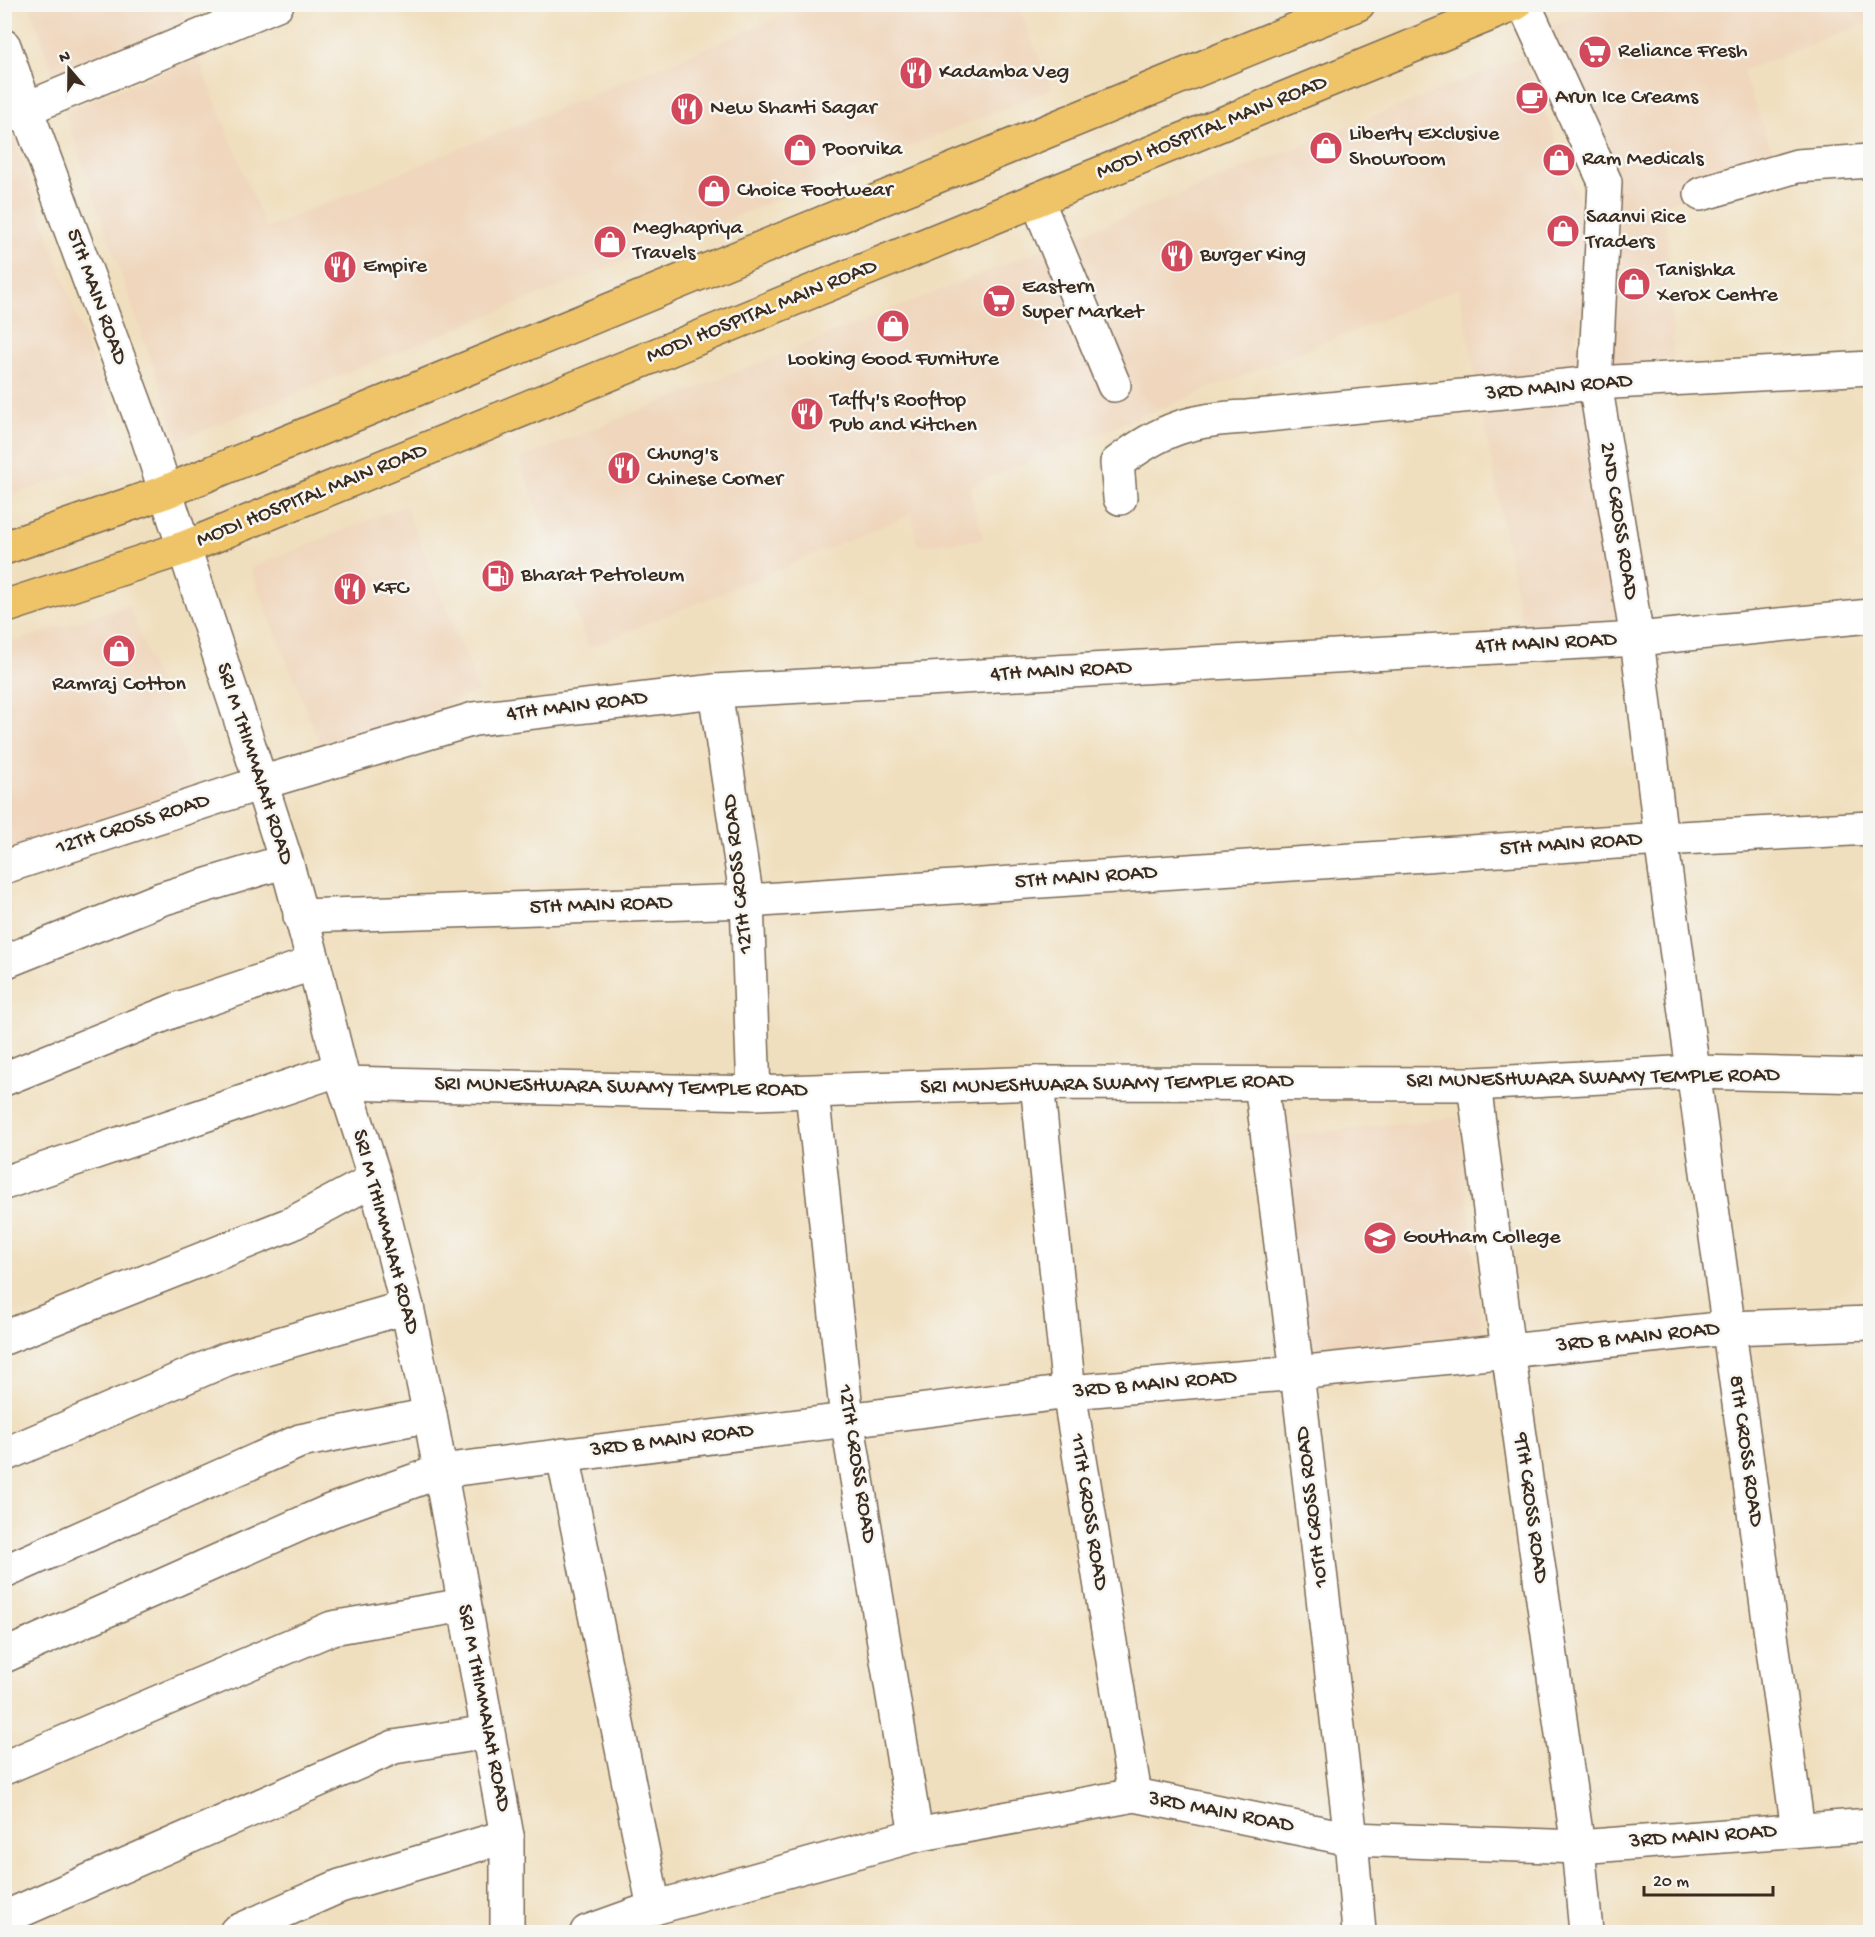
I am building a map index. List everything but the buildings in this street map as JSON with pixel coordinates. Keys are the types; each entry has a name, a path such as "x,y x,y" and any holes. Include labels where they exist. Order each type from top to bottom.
{"main road":[{"path":"4,548 165,492 1358,4"},
{"name":"MODI HOSPITAL MAIN ROAD","path":"4,607 184,548 1515,4"}],"street":[{"path":"15,114 277,4"},
{"name":"2ND CROSS ROAD","path":"1524,4 1605,182 1595,383 1637,639 1692,1072"},
{"name":"5TH MAIN ROAD","path":"4,46 15,114 148,438 184,548"},
{"path":"1701,194 1797,166 1870,161"},
{"path":"1037,200 1114,385"},
{"name":"3RD MAIN ROAD","path":"1119,498 1117,463 1141,444 1167,431 1193,422 1595,383 1870,368"},
{"name":"SRI M THIMMAIAH ROAD","path":"184,548 286,861 342,1076 375,1179 407,1307 441,1472 507,1836 507,1932"},
{"name":"4TH MAIN ROAD","path":"261,783 474,719 715,691 1637,639 1870,616"},
{"name":"12TH CROSS ROAD","path":"715,691 747,901 754,1093"},
{"name":"12TH CROSS ROAD","path":"4,867 261,783"},
{"name":"5TH MAIN ROAD","path":"300,916 747,901 1661,839 1870,828"},
{"path":"4,962 161,899 286,861"},
{"path":"4,1079 178,1009 314,963"},
{"name":"SRI MUNESHWARA SWAMY TEMPLE ROAD","path":"342,1076 754,1093 1037,1083 1474,1084 1692,1072 1870,1076"},
{"name":"8TH CROSS ROAD","path":"1692,1072 1798,1830"},
{"path":"4,1184 342,1076"},
{"name":"11TH CROSS ROAD","path":"1037,1083 1069,1392 1136,1795"},
{"name":"10TH CROSS ROAD","path":"1261,1083 1351,1839 1359,1932"},
{"name":"9TH CROSS ROAD","path":"1474,1084 1508,1351 1578,1847 1586,1932"},
{"name":"12TH CROSS ROAD","path":"812,1092 847,1419 916,1835"},
{"path":"4,1338 291,1224 375,1179"},
{"path":"4,1455 227,1359 407,1307"},
{"name":"3RD B MAIN ROAD","path":"4,1656 330,1511 441,1472 1069,1392 1297,1373 1728,1328 1870,1323"},
{"path":"4,1572 300,1441 430,1415"},
{"path":"563,1455 654,1908"},
{"path":"4,1768 332,1628 464,1605"},
{"path":"4,1918 394,1747 487,1732"},
{"name":"3RD MAIN ROAD","path":"587,1932 654,1908 916,1835 1136,1795 1351,1839 1578,1847 1870,1825"},
{"path":"236,1932 340,1886 507,1836"}],"shaded area":[{"path":"30,5 179,5 186,25 55,81"},
{"path":"810,5 1018,5 1052,89 179,440 64,111 198,58 266,228"},
{"path":"1607,5 1870,5 1870,22 1742,71 1777,163 1665,204 1674,359 1610,365 1620,212 1551,27"},
{"path":"1524,56 1594,239 1576,338 1618,619 1523,631 1459,288 969,486 983,539 917,546 912,514 589,648 519,459"},
{"path":"4,109 126,457 5,497 4,497"},
{"path":"405,505 479,691 324,754 250,568"},
{"path":"129,605 204,807 5,853 4,645"},
{"name":"Goutham College","path":"1458,1117 1483,1340 1303,1360 1278,1137"}],"place":[{"name":"Reliance Fresh","path":"1595,52"},
{"name":"Kadamba Veg","path":"916,73"},
{"name":"Arun Ice Creams","path":"1532,98"},
{"name":"New Shanti Sagar","path":"687,109"},
{"name":"Liberty Exclusive Showroom","path":"1326,148"},
{"name":"Poorvika","path":"800,150"},
{"name":"Ram Medicals","path":"1559,160"},
{"name":"Choice Footwear","path":"714,191"},
{"name":"Saanvi Rice Traders","path":"1563,231"},
{"name":"Meghapriya Travels","path":"610,242"},
{"name":"Burger King","path":"1177,256"},
{"name":"Empire","path":"340,267"},
{"name":"Tanishka Xerox Centre","path":"1634,284"},
{"name":"Eastern Super Market","path":"999,301"},
{"name":"Looking Good Furniture","path":"893,326"},
{"name":"Taffy's Rooftop Pub and Kitchen","path":"807,414"},
{"name":"Chung's Chinese Corner","path":"624,468"},
{"name":"Bharat Petroleum","path":"498,576"},
{"name":"KFC","path":"350,589"},
{"name":"Ramraj Cotton","path":"119,651"},
{"name":"Goutham College","path":"1380,1238"}]}
